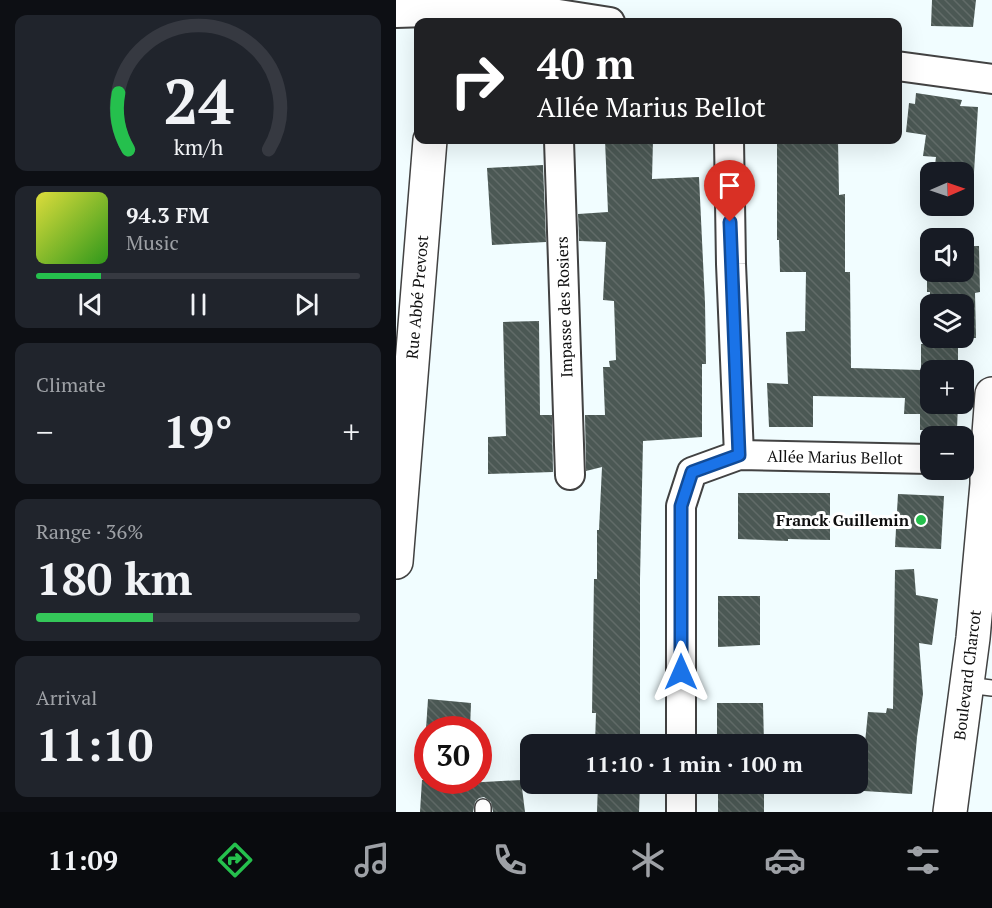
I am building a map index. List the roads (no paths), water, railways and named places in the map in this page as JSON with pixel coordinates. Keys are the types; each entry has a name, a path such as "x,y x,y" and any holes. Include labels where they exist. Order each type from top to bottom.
{"street":[{"path":"396,13 526,9 554,18"},
{"path":"902,67 992,79"},
{"name":"Rue Abbé Prevost","path":"396,562 430,144"},
{"name":"Impasse des Rosiers","path":"559,144 570,475"},
{"path":"729,144 731,264 739,455"},
{"name":"Boulevard Charcot","path":"950,812 979,687 973,638 987,484 981,460 992,394"},
{"name":"Allée Marius Bellot","path":"681,734 681,506 692,472 739,455 920,459"},
{"path":"681,794 681,812"}],"place":[{"name":"Franck Guillemin","path":"921,520"}]}
